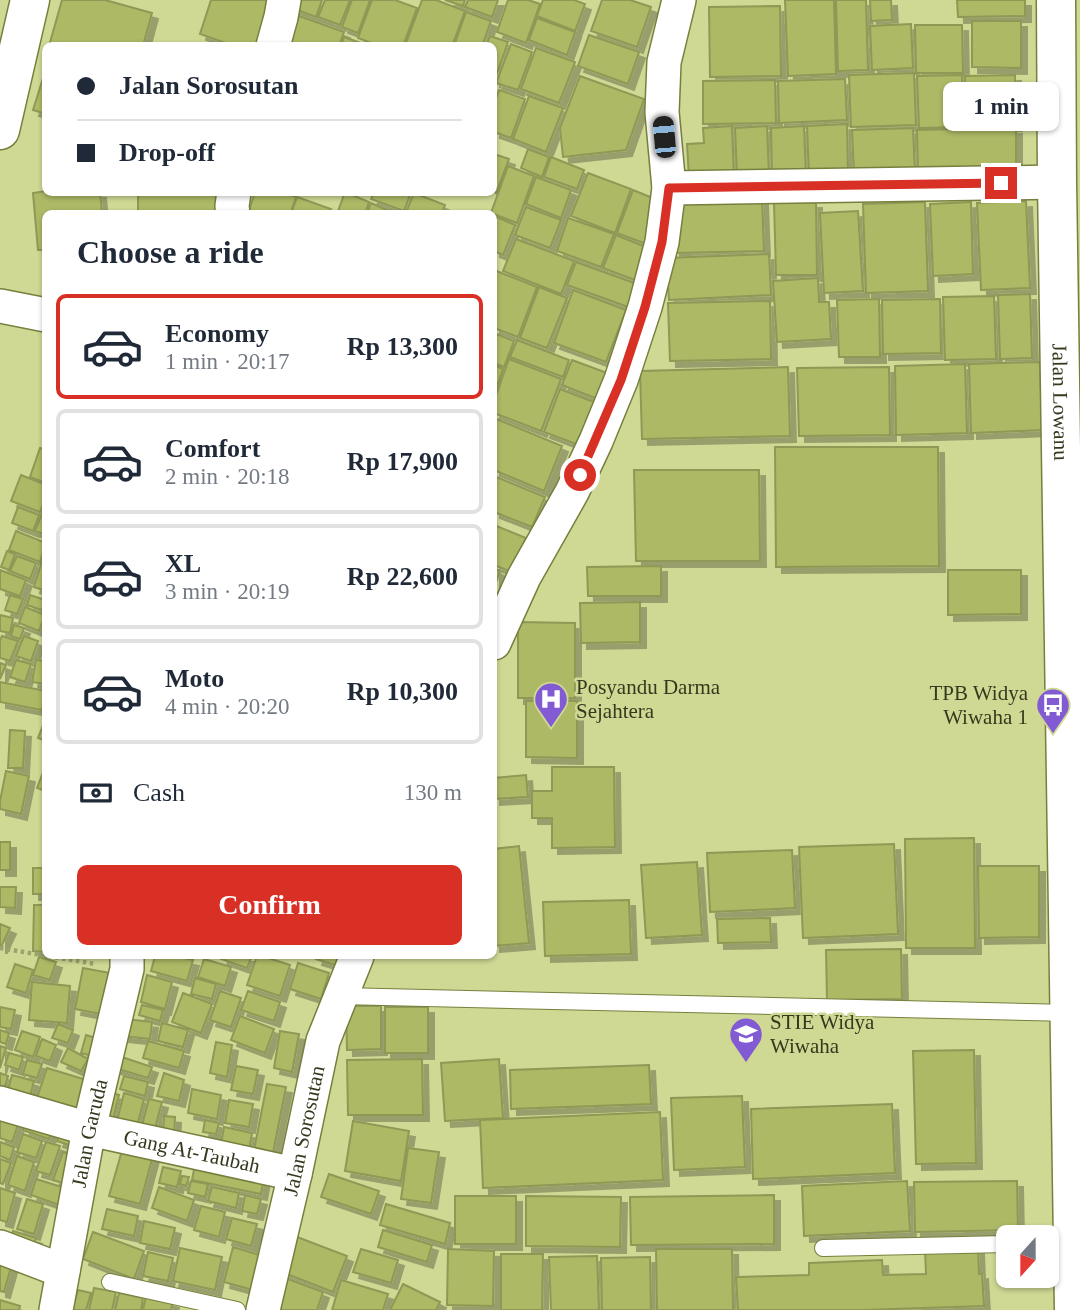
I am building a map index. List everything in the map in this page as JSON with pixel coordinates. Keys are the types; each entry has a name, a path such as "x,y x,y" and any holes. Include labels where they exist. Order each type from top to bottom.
{"main road":[{"path":"0,130 30,0"},
{"name":"Jalan Lowanu","path":"1056,0 1068,115 1057,182 1074,927 1060,1243 1074,1310"}],"street":[{"path":"274,42 284,0"},
{"path":"497,636 524,577 572,492 596,441 621,380 645,307 662,242 669,188 662,112 664,62 679,0"},
{"path":"669,188 1057,182"},
{"path":"0,306 42,314"},
{"name":"Jalan Sorosutan","path":"263,1310 323,1041 356,959"},
{"name":"Jalan Garuda","path":"56,1310 89,1129 127,962"},
{"name":"Gang At-Taubah","path":"0,1103 89,1129 295,1174"},
{"path":"0,1247 63,1271"}],"lane":[{"path":"341,996 1070,1013"},
{"path":"823,1248 996,1244"},
{"path":"110,1282 237,1310"}],"path":[{"path":"0,948 42,953"},
{"path":"100,959 127,962"}],"building":[{"path":"62,0 105,0 152,13 144,42 50,42"},
{"path":"211,0 271,0 257,42 223,42 200,34"},
{"path":"292,0 322,0 316,17 289,7"},
{"path":"325,0 350,0 340,25 318,17"},
{"path":"352,0 370,0 358,33 342,27"},
{"path":"372,0 395,0 417,8 404,42 368,42 358,38"},
{"path":"422,0 436,0 465,11 453,42 406,42"},
{"path":"445,0 465,0 463,6"},
{"path":"468,0 498,0 492,17 465,7"},
{"path":"508,0 528,0 540,4 526,43 497,32"},
{"path":"543,0 574,0 585,4 575,31 537,16"},
{"path":"602,0 630,0 651,7 637,47 591,31"},
{"path":"785,0 834,0 836,74 788,76"},
{"path":"836,0 866,0 868,70 838,71"},
{"path":"870,0 891,0 892,20 871,21"},
{"path":"957,0 1025,0 1025,16 958,17"},
{"path":"780,6 781,76 710,77 709,7"},
{"path":"466,12 491,21 483,42 455,42"},
{"path":"299,16 344,32 340,42 289,42"},
{"path":"537,18 575,32 567,55 529,40"},
{"path":"972,21 1021,21 1021,68 972,67"},
{"path":"911,24 913,68 872,70 870,26"},
{"path":"915,25 962,25 963,73 916,73"},
{"path":"589,35 639,52 628,84 578,66"},
{"path":"490,36 508,42 497,73 497,42 488,42"},
{"path":"344,37 358,42 342,42"},
{"path":"511,44 532,52 518,90 497,83"},
{"path":"536,48 575,62 559,103 521,89"},
{"path":"914,73 916,125 851,127 849,75"},
{"path":"962,75 964,127 919,128 917,76"},
{"path":"1015,75 1016,125 966,126 965,76"},
{"path":"580,76 644,99 626,150 563,157 560,128"},
{"path":"845,79 847,120 779,123 778,81"},
{"path":"775,80 776,123 703,124 703,81"},
{"path":"42,81 42,113 33,110"},
{"path":"499,90 525,99 511,138 497,133"},
{"path":"529,96 563,108 546,152 513,139"},
{"path":"847,124 848,174 809,175 807,126"},
{"path":"732,126 734,176 689,178 687,144 704,143 703,128"},
{"path":"767,126 769,175 737,176 735,128"},
{"path":"804,126 806,174 772,176 771,128"},
{"path":"913,128 915,173 854,174 852,130"},
{"path":"1016,128 1016,172 918,173 917,130"},
{"path":"528,149 549,157 542,177 521,168"},
{"path":"497,155 509,159 497,190"},
{"path":"551,157 584,170 577,189 544,177"},
{"path":"508,166 534,176 517,223 497,215 497,210 492,210"},
{"path":"588,173 631,189 615,233 571,216"},
{"path":"536,177 571,190 561,218 526,204"},
{"path":"633,190 660,201 654,247 617,233"},
{"path":"42,192 42,196 100,196 102,210 42,210 42,250 38,250 33,193"},
{"path":"138,196 222,196 222,210 138,210"},
{"path":"254,196 296,197 291,210 249,210"},
{"path":"344,196 355,196 369,202 366,210 338,210"},
{"path":"372,196 410,196 404,210 371,199"},
{"path":"413,196 422,196 445,205 443,210 407,210"},
{"path":"297,197 331,209 331,210 292,210"},
{"path":"762,199 764,251 674,253 673,201"},
{"path":"1026,201 1030,288 981,290 977,203"},
{"path":"816,202 817,275 776,275 774,203"},
{"path":"925,202 928,291 866,293 863,204"},
{"path":"971,202 973,274 933,276 930,204"},
{"path":"371,203 387,210 368,210"},
{"path":"526,207 561,220 550,248 515,235"},
{"path":"858,211 863,291 824,293 820,213"},
{"path":"497,217 515,225 503,255 497,252"},
{"path":"568,218 614,234 601,267 557,251"},
{"path":"616,235 653,250 640,282 603,268"},
{"path":"516,239 574,261 561,294 503,271"},
{"path":"769,254 771,295 669,300 666,258"},
{"path":"576,262 640,285 631,308 567,285"},
{"path":"497,271 537,287 518,337 497,329"},
{"path":"818,278 819,302 829,302 831,339 777,342 773,281"},
{"path":"539,287 567,298 547,348 520,338"},
{"path":"573,290 626,310 606,362 554,343"},
{"path":"1030,294 1032,358 1000,359 998,295"},
{"path":"994,296 996,359 945,360 943,297"},
{"path":"879,299 880,357 839,357 837,300"},
{"path":"940,299 941,353 883,354 882,300"},
{"path":"770,301 771,359 670,361 668,303"},
{"path":"497,334 514,341 504,367 497,364"},
{"path":"517,340 569,360 563,377 510,357"},
{"path":"509,359 561,379 541,431 497,414 497,393"},
{"path":"572,360 610,374 600,400 562,385"},
{"path":"1040,362 1042,430 971,433 969,364"},
{"path":"965,364 967,433 896,435 895,366"},
{"path":"497,366 503,369 497,386"},
{"path":"788,367 790,436 642,439 640,371"},
{"path":"889,367 890,435 799,436 797,368"},
{"path":"560,389 599,404 584,447 544,432"},
{"path":"497,419 562,446 544,491 497,471"},
{"path":"775,447 938,447 939,566 776,567"},
{"path":"40,448 42,449 42,482 30,477"},
{"path":"634,470 759,470 760,561 636,561"},
{"path":"21,475 42,483 40,512 11,501"},
{"path":"497,477 545,497 532,527 497,513"},
{"path":"18,507 39,515 33,531 12,523"},
{"path":"42,514 42,534 35,531"},
{"path":"497,526 526,538 512,572 497,566"},
{"path":"16,531 42,541 40,562 9,550"},
{"path":"7,551 15,554 9,570 1,567"},
{"path":"17,556 36,563 30,579 10,571"},
{"path":"42,561 42,590 34,587"},
{"path":"661,566 661,596 588,596 587,567"},
{"path":"0,570 26,580 20,596 0,589"},
{"path":"948,570 1021,570 1021,614 948,615"},
{"path":"10,595 23,599 17,614 5,610"},
{"path":"30,595 42,599 42,610 27,605"},
{"path":"640,602 640,642 581,643 580,603"},
{"path":"25,607 42,614 39,631 19,623"},
{"path":"0,615 13,618 10,633 0,631"},
{"path":"518,622 575,623 575,698 518,698"},
{"path":"14,625 24,628 20,639 11,636"},
{"path":"2,636 18,641 10,661 0,658"},
{"path":"24,636 38,641 31,661 16,656"},
{"path":"16,660 31,664 25,682 10,677"},
{"path":"36,660 42,661 42,683 32,682"},
{"path":"0,663 6,665 0,679"},
{"path":"0,682 42,690 42,710 0,702"},
{"name":"Posyandu Darma Sejahtera","path":"526,701 577,701 577,758 526,757"},
{"path":"10,730 25,731 23,768 8,768"},
{"path":"552,767 614,767 615,847 552,848 552,818 532,818 532,791 552,791"},
{"path":"6,771 29,776 21,814 0,809"},
{"path":"42,775 42,790 37,788"},
{"path":"526,775 528,797 497,799 497,778"},
{"path":"974,838 975,948 906,948 905,839"},
{"path":"0,842 10,842 10,870 0,870"},
{"path":"894,844 898,934 803,938 799,847"},
{"path":"519,846 529,943 497,946 497,849"},
{"path":"792,850 795,908 710,912 707,853"},
{"path":"697,862 702,935 646,938 641,865"},
{"path":"978,866 1039,866 1039,937 979,938"},
{"path":"33,868 42,868 42,894 33,894"},
{"path":"0,887 16,887 15,908 0,907"},
{"path":"629,900 631,954 545,956 543,902"},
{"path":"34,905 42,905 42,952 33,951"},
{"path":"770,918 771,942 718,943 717,919"},
{"path":"0,924 10,928 1,947 0,947"},
{"path":"901,949 902,999 827,1000 826,950"},
{"path":"39,957 56,962 50,980 33,975"},
{"path":"154,959 193,960 187,981 151,971"},
{"path":"204,959 231,967 225,986 198,977"},
{"path":"221,959 251,959 247,968"},
{"path":"256,959 271,959 290,965 280,996 247,985"},
{"path":"316,959 338,959 335,965"},
{"path":"298,963 329,973 321,999 290,989"},
{"path":"15,964 33,970 26,993 7,987"},
{"path":"83,968 110,973 101,1014 75,1009"},
{"path":"147,975 172,982 165,1009 141,1002"},
{"path":"195,978 216,984 212,999 191,994"},
{"path":"32,982 70,986 67,1023 29,1020"},
{"path":"220,991 241,998 231,1027 210,1020"},
{"path":"248,991 280,1002 274,1021 241,1010"},
{"path":"183,993 212,1004 201,1033 172,1022"},
{"path":"142,1005 163,1010 160,1021 139,1015"},
{"path":"346,1006 381,1006 381,1049 347,1050"},
{"path":"0,1007 15,1010 11,1029 0,1027"},
{"path":"385,1007 428,1007 428,1053 385,1053"},
{"path":"240,1016 274,1029 265,1053 231,1040"},
{"path":"125,1019 152,1022 150,1039 123,1036"},
{"path":"162,1023 188,1030 183,1047 158,1041"},
{"path":"58,1024 73,1030 68,1043 52,1038"},
{"path":"0,1030 9,1033 6,1044 0,1042"},
{"path":"22,1031 40,1037 33,1057 15,1050"},
{"path":"280,1031 299,1034 292,1072 274,1068"},
{"path":"86,1035 108,1042 103,1059 81,1053"},
{"path":"42,1039 56,1045 50,1061 36,1056"},
{"path":"148,1041 184,1051 179,1068 143,1058"},
{"path":"216,1042 232,1045 227,1077 210,1073"},
{"path":"0,1046 6,1048 0,1068"},
{"path":"68,1048 88,1059 81,1071 61,1062"},
{"path":"974,1050 976,1163 916,1164 913,1051"},
{"path":"9,1053 23,1057 19,1070 5,1065"},
{"path":"119,1056 152,1067 148,1078 115,1068"},
{"path":"422,1059 423,1115 348,1115 347,1060"},
{"path":"499,1059 503,1118 445,1121 441,1063"},
{"path":"27,1060 42,1064 37,1078 23,1074"},
{"path":"649,1065 651,1104 511,1109 510,1070"},
{"path":"236,1066 258,1070 253,1094 231,1090"},
{"path":"47,1068 93,1082 84,1112 37,1098"},
{"path":"0,1073 8,1076 1,1099 0,1099"},
{"path":"164,1073 184,1080 179,1101 157,1096"},
{"path":"12,1075 34,1081 27,1108 5,1101"},
{"path":"124,1076 148,1082 145,1096 120,1089"},
{"path":"267,1084 286,1087 272,1158 253,1155"},
{"path":"192,1089 221,1095 217,1119 188,1113"},
{"path":"103,1090 119,1095 112,1123 95,1118"},
{"path":"124,1093 144,1099 136,1130 116,1125"},
{"path":"742,1096 745,1167 674,1170 671,1098"},
{"path":"149,1099 162,1102 154,1132 141,1129"},
{"path":"229,1100 253,1104 249,1127 225,1123"},
{"path":"892,1104 895,1173 753,1179 751,1109"},
{"path":"0,1109 21,1116 12,1142 0,1138"},
{"path":"660,1112 663,1180 483,1188 480,1120"},
{"path":"164,1116 175,1117 174,1139 163,1138"},
{"path":"27,1117 53,1126 49,1139 23,1130"},
{"path":"205,1120 219,1123 216,1134 203,1132"},
{"path":"353,1121 409,1131 401,1181 345,1171"},
{"path":"224,1127 252,1133 248,1156 220,1150"},
{"path":"61,1129 79,1134 75,1147 57,1141"},
{"path":"23,1134 42,1141 36,1158 17,1152"},
{"path":"125,1140 155,1148 140,1204 109,1196"},
{"path":"0,1142 14,1147 10,1160 0,1156"},
{"path":"46,1142 60,1146 50,1175 36,1171"},
{"path":"408,1148 439,1152 431,1203 401,1199"},
{"path":"63,1152 78,1157 69,1185 53,1180"},
{"path":"17,1156 34,1162 25,1191 8,1185"},
{"path":"0,1159 11,1163 3,1184 0,1183"},
{"path":"196,1159 265,1172 261,1194 192,1180"},
{"path":"163,1167 181,1171 177,1187 159,1183"},
{"path":"329,1174 379,1191 371,1214 321,1197"},
{"path":"182,1176 189,1177 186,1186 180,1184"},
{"path":"36,1179 68,1189 62,1206 31,1195"},
{"path":"191,1181 208,1184 205,1197 188,1193"},
{"path":"907,1181 910,1231 804,1236 802,1186"},
{"path":"1017,1181 1018,1225 996,1225 996,1230 915,1232 914,1182"},
{"path":"159,1187 194,1200 187,1221 152,1208"},
{"path":"212,1187 239,1193 236,1208 208,1201"},
{"path":"0,1188 15,1193 7,1222 0,1220"},
{"path":"245,1195 261,1199 257,1214 242,1211"},
{"path":"774,1195 774,1244 631,1245 630,1197"},
{"path":"455,1196 516,1196 516,1244 455,1244"},
{"path":"526,1196 621,1197 620,1247 526,1246"},
{"path":"27,1199 43,1204 34,1234 17,1229"},
{"path":"386,1204 450,1223 445,1244 380,1225"},
{"path":"201,1206 225,1212 219,1237 194,1230"},
{"path":"107,1209 138,1216 134,1236 102,1229"},
{"path":"232,1218 257,1224 251,1246 226,1239"},
{"path":"144,1221 175,1228 170,1249 140,1243"},
{"path":"383,1230 432,1245 427,1262 378,1247"},
{"path":"13,1231 36,1238 32,1252 9,1245"},
{"path":"93,1232 144,1251 134,1279 83,1259"},
{"path":"292,1235 347,1256 333,1292 279,1271"},
{"path":"233,1247 263,1256 253,1290 224,1282"},
{"path":"180,1248 222,1257 215,1290 173,1281"},
{"path":"978,1248 984,1306 738,1310 736,1277 809,1275 809,1263 882,1260 883,1275 926,1274 925,1250"},
{"path":"361,1249 398,1260 391,1283 353,1272"},
{"path":"448,1249 494,1251 493,1306 447,1305"},
{"path":"656,1249 732,1249 733,1310 657,1310"},
{"path":"148,1252 173,1258 168,1281 143,1276"},
{"path":"501,1254 543,1254 542,1310 501,1310"},
{"path":"597,1256 599,1310 551,1310 549,1257"},
{"path":"650,1257 651,1310 602,1310 601,1258"},
{"path":"0,1264 11,1267 4,1292 0,1291"},
{"path":"280,1276 323,1292 317,1310 274,1310"},
{"path":"341,1280 388,1294 383,1310 332,1310"},
{"path":"403,1284 440,1302 436,1310 390,1310"},
{"path":"94,1288 116,1292 112,1310 89,1310"},
{"path":"78,1290 91,1293 86,1310 72,1310"},
{"path":"119,1293 143,1298 141,1310 115,1310"},
{"path":"146,1296 173,1302 171,1310 143,1310"},
{"path":"0,1300 20,1306 19,1310 0,1310"}],"place":[{"name":"Posyandu Darma Sejahtera","path":"551,729"},
{"name":"TPB Widya Wiwaha 1","path":"1053,735"},
{"name":"STIE Widya Wiwaha","path":"746,1064"}],"route":[{"path":"580,475 621,380 645,307 662,242 669,188 1001,183"}]}
